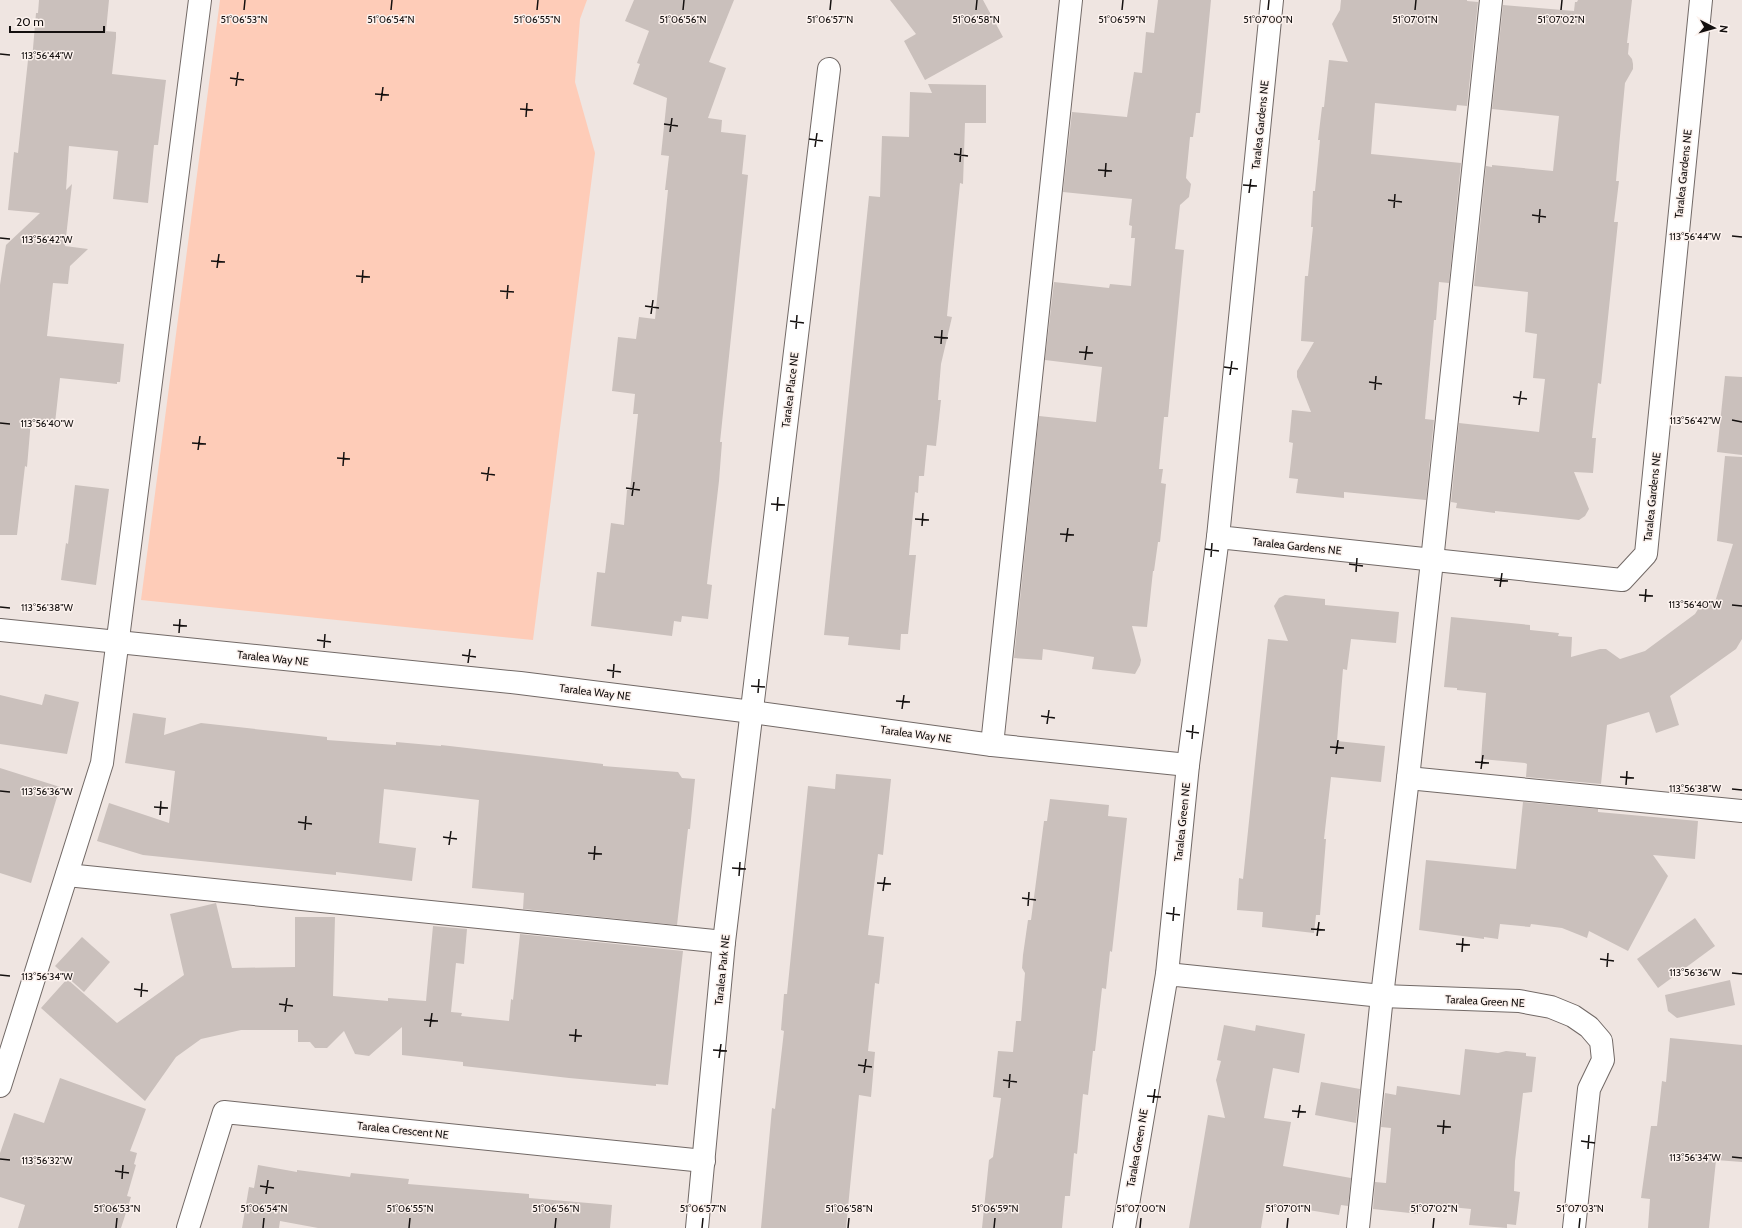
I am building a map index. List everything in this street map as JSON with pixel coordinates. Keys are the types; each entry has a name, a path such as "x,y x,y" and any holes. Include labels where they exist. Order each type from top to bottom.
{"street":[{"path":"0,1086 102,763 200,0"},
{"path":"992,745 1071,0"},
{"name":"Taralea Gardens NE","path":"1188,765 1218,537 1272,0"},
{"path":"1358,1228 1382,996 1432,561 1491,0"},
{"name":"Taralea Gardens NE","path":"1218,537 1432,561 1622,580 1646,554 1701,0"},
{"name":"Taralea Place NE","path":"752,712 829,69"},
{"name":"Taralea Way NE","path":"0,630 520,683 752,712 992,745 1188,765"},
{"name":"Taralea Park NE","path":"697,1228 724,942 752,712"},
{"name":"Taralea Green NE","path":"1124,1228 1167,974 1188,765"},
{"path":"1408,778 1742,811"},
{"path":"67,875 724,942"},
{"name":"Taralea Green NE","path":"1167,974 1382,996 1519,1001 1551,1007 1573,1016 1589,1027 1601,1041 1603,1060 1589,1089 1574,1228"},
{"name":"Taralea Crescent NE","path":"188,1228 224,1112 704,1161"}],"shaded area":[{"path":"220,0 587,0 580,19 575,82 595,153 533,640 141,600"}],"building":[{"path":"39,0 109,0 106,31 116,32 112,74 166,80 158,145 154,145 148,203 113,199 118,151 69,146 66,190 72,184 65,246 88,249 70,266 68,284 53,283 47,336 124,344 120,382 117,382 117,384 60,378 55,423 31,420 27,467 25,466 17,535 0,535 0,285 6,245 40,213 8,210 14,152 18,153 28,60 32,60 36,13 38,13"},
{"path":"634,0 734,0 709,62 726,68 708,118 722,120 721,132 746,135 742,174 748,175 720,442 722,442 719,481 707,584 712,585 708,619 682,616 681,622 674,621 672,636 591,626 597,572 605,573 611,523 624,525 627,490 630,490 638,414 633,414 635,394 612,391 618,337 636,339 639,317 655,319 668,190 665,190 669,156 661,155 667,98 633,84 640,64 637,63 649,31 625,21"},
{"path":"890,0 983,0 1003,37 925,80 904,41 916,34"},
{"path":"1158,0 1211,0 1200,113 1196,113 1193,137 1190,137 1186,178 1191,184 1189,197 1180,205 1175,249 1184,250 1168,417 1164,417 1159,469 1163,469 1161,483 1166,484 1160,542 1158,542 1153,571 1147,627 1132,626 1141,660 1135,674 1092,669 1094,657 1043,649 1042,660 1014,658 1039,416 1096,422 1102,367 1045,360 1054,282 1109,288 1110,284 1131,286 1135,238 1131,238 1132,226 1129,225 1132,199 1063,192 1072,112 1127,117 1134,72 1142,73 1146,32 1154,33"},
{"path":"1341,0 1467,0 1478,2 1467,106 1457,105 1456,111 1375,103 1371,154 1461,163 1449,283 1439,282 1436,320 1434,320 1425,419 1434,420 1426,500 1344,492 1344,498 1296,493 1298,479 1289,478 1293,443 1289,442 1292,410 1311,412 1297,377 1297,371 1314,342 1301,341 1305,276 1308,276 1313,227 1311,227 1313,191 1315,191 1320,140 1318,140 1322,107 1324,107 1329,60 1348,62 1332,24 1340,10"},
{"path":"1578,0 1632,0 1627,43 1629,43 1628,54 1632,59 1633,69 1625,83 1616,181 1619,181 1614,222 1618,222 1601,384 1598,383 1592,438 1596,438 1593,473 1574,472 1589,509 1585,516 1579,520 1456,508 1457,503 1451,502 1459,423 1539,432 1545,379 1533,378 1537,334 1525,332 1528,292 1474,286 1486,166 1492,167 1492,165 1553,171 1559,116 1492,109 1503,5 1574,11 1575,2"},
{"path":"928,84 986,85 986,123 965,123 963,184 960,183 947,316 952,317 941,364 938,400 941,400 936,446 927,445 924,476 919,476 918,493 915,492 909,555 916,555 908,634 901,634 900,650 848,645 849,637 824,635 869,196 880,197 882,136 909,137 910,92 932,93"},
{"path":"1725,376 1742,377 1742,455 1717,452"},
{"path":"1725,456 1742,457 1742,639 1736,649 1670,696 1679,725 1656,733 1649,712 1607,725 1601,784 1526,777 1527,764 1525,763 1481,759 1486,693 1444,687 1451,617 1530,625 1530,630 1559,633 1558,636 1572,637 1571,657 1600,649 1606,649 1620,659 1645,651 1695,614 1702,603 1715,602 1733,544 1717,541"},
{"path":"75,485 109,489 96,585 61,580 66,543 68,544"},
{"path":"1285,595 1325,599 1325,605 1399,612 1396,643 1351,639 1347,670 1343,669 1337,741 1385,746 1381,782 1331,777 1324,839 1326,839 1320,915 1316,915 1314,933 1262,927 1263,912 1237,910 1239,878 1243,879 1268,639 1288,641 1274,606 1279,598"},
{"path":"45,694 79,702 67,754 0,744 0,695 42,705"},
{"path":"133,713 166,718 164,735 201,723 327,737 327,740 396,745 396,742 441,745 603,764 603,766 678,772 682,778 695,779 677,925 523,909 524,893 472,888 479,800 384,789 379,843 416,848 412,881 336,872 336,875 143,855 97,841 109,803 169,823 175,771 125,763"},
{"path":"0,768 60,787 31,883 0,873"},
{"path":"836,774 891,779 883,855 878,854 868,935 884,937 879,984 875,983 868,1051 875,1052 871,1097 859,1095 846,1228 761,1228 772,1108 775,1109 784,1031 781,1030 784,994 787,994 808,786 835,789"},
{"path":"1050,799 1109,805 1108,816 1127,818 1112,952 1110,951 1106,989 1102,988 1095,1051 1093,1051 1088,1095 1083,1094 1077,1154 1074,1153 1070,1196 1065,1196 1062,1228 982,1228 989,1160 993,1157 1001,1098 993,1097 998,1051 1013,1052 1016,1021 1021,1021 1025,973 1022,968 1023,955 1028,920 1031,920 1044,821 1047,821"},
{"path":"1523,802 1598,809 1598,812 1698,821 1695,859 1653,855 1668,876 1628,951 1589,931 1587,938 1562,928 1531,924 1530,927 1500,924 1498,939 1484,937 1484,939 1419,930 1426,860 1516,869"},
{"path":"216,903 232,968 295,967 295,917 335,917 333,996 388,1001 388,998 426,1001 433,926 467,929 464,964 456,963 451,1012 462,1013 461,1016 509,1021 511,999 513,1000 520,934 683,951 668,1085 656,1084 656,1086 569,1078 463,1066 463,1062 402,1055 402,1027 369,1056 355,1054 344,1031 327,1048 315,1048 310,1042 298,1042 298,1030 241,1030 201,1039 176,1057 145,1101 41,1008 67,979 117,1023 184,975 170,914"},
{"path":"1695,918 1715,946 1658,988 1637,959"},
{"path":"82,937 110,962 84,992 55,966"},
{"path":"1730,980 1735,1005 1677,1018 1668,1011 1665,995"},
{"path":"1224,1025 1255,1031 1256,1025 1305,1034 1299,1073 1273,1068 1264,1118 1291,1122 1283,1166 1351,1178 1348,1206 1341,1205 1339,1215 1265,1203 1261,1228 1189,1228 1208,1115 1225,1118 1216,1080 1221,1061 1217,1060"},
{"path":"1670,1038 1742,1045 1742,1162 1716,1160 1709,1228 1648,1228 1650,1199 1641,1198 1651,1126 1657,1126 1662,1081 1666,1082"},
{"path":"1465,1049 1498,1053 1506,1051 1526,1053 1526,1056 1536,1057 1532,1092 1523,1093 1515,1161 1514,1191 1520,1192 1516,1225 1507,1224 1507,1228 1469,1225 1471,1209 1420,1204 1419,1214 1373,1209 1375,1182 1386,1183 1391,1128 1381,1127 1385,1093 1396,1095 1397,1086 1460,1095"},
{"path":"60,1078 146,1109 130,1151 137,1153 134,1164 136,1165 127,1196 131,1197 121,1228 18,1228 25,1205 0,1197 0,1153 14,1113 44,1123"},
{"path":"1321,1082 1360,1089 1356,1123 1315,1115"},
{"path":"258,1165 297,1172 297,1170 350,1177 351,1173 409,1179 408,1184 529,1194 529,1198 612,1205 610,1228 318,1228 280,1221 279,1228 242,1228 249,1187 254,1188"}]}
